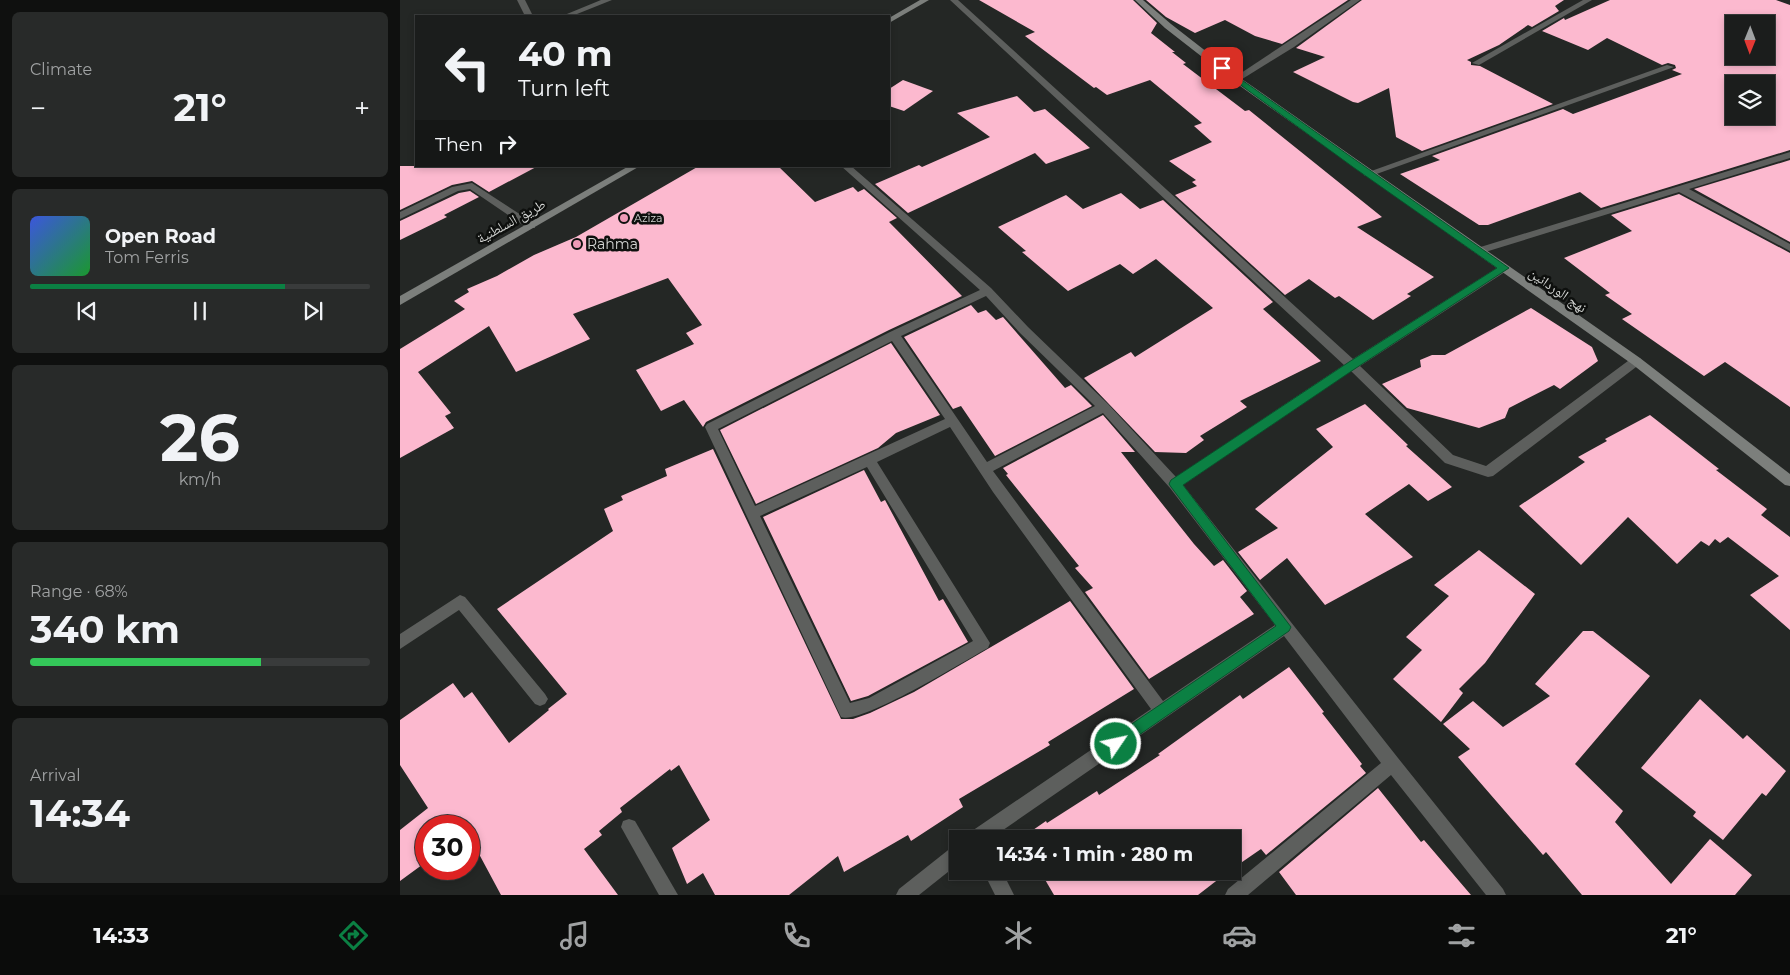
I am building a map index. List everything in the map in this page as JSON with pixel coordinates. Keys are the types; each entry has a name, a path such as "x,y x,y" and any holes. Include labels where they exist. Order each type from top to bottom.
{"street":[{"path":"520,0 528,15"},
{"path":"569,15 608,0"},
{"path":"890,20 925,0"},
{"path":"954,0 1352,365 1449,459 1488,472 1636,361"},
{"name":"نهج الوردانين","path":"1139,0 1236,79 1368,174 1636,361 1790,481"},
{"path":"1236,79 1291,45 1356,0"},
{"path":"1476,62 1588,0"},
{"path":"1368,174 1670,67"},
{"path":"1478,251 1790,155"},
{"name":"طريق السلطنية","path":"400,300 634,167"},
{"path":"846,167 922,236 987,291 1024,330 1104,407 1175,484 1284,627 1498,895"},
{"path":"400,216 455,189 472,186 531,226"},
{"path":"1679,188 1790,248"},
{"path":"1175,484 1352,365 1504,268"},
{"path":"869,460 983,644 872,704 846,712 711,427 894,334 987,291"},
{"path":"894,334 985,469 1162,712"},
{"path":"985,469 1104,407"},
{"path":"752,514 952,421"},
{"path":"400,642 460,601 540,699"},
{"path":"988,830 1284,627"},
{"path":"1243,892 1392,764"},
{"path":"629,828 668,895"},
{"path":"905,895 949,860"},
{"path":"997,880 1005,895"}],"building":[{"path":"979,0 1133,0 1157,23 1151,33 1186,63 1183,64 1245,111 1249,110 1382,217 1357,227 1434,277 1407,294 1411,296 1373,320 1339,296 1335,298 1309,279 1285,295 1175,195 1197,186 1192,182 1196,180 1169,161 1212,142 1194,126 1202,123 1150,80 1107,95 1096,87 1094,88 1025,36 1035,32"},
{"path":"1146,0 1348,0 1282,44 1255,36 1225,20 1195,33 1166,17"},
{"path":"1362,0 1564,0 1555,6 1559,11 1532,27 1528,25 1499,45 1467,60 1471,62 1471,65 1480,66 1553,104 1422,151 1396,137 1389,88 1358,103 1293,72 1325,57 1296,48"},
{"path":"1610,0 1776,0 1790,5 1790,150 1601,208 1580,192 1488,225 1479,225 1400,174 1440,160 1432,156 1563,109 1573,114 1682,74 1672,70 1676,68 1675,65 1668,63 1662,65 1607,38 1588,50 1542,31 1564,18 1565,20"},
{"path":"903,80 933,91 904,111 890,106 890,88"},
{"path":"1017,96 1034,112 1045,109 1090,148 1046,164 1035,153 908,213 875,184 919,165 922,167 990,137 957,113"},
{"path":"1790,160 1790,242 1694,189"},
{"path":"400,166 536,167 489,192 472,181 452,185 400,210"},
{"path":"697,167 779,167 815,202 853,187 858,192 864,189 897,218 889,222 962,296 889,330 706,422 703,427 684,400 661,411 636,370 694,344 686,333 702,325 668,278 573,314 590,339 516,372 489,326 418,372 451,413 445,416 454,428 400,458 400,349 465,309 454,301 469,292 467,289 497,276 534,255 576,237"},
{"path":"470,191 479,197 444,215 447,217 400,240 400,221 459,193"},
{"path":"1121,193 1140,209 1163,200 1273,302 1263,309 1321,361 1240,401 1247,407 1200,436 1204,440 1186,453 1155,452 1084,378 1131,352 1135,357 1213,308 1156,259 1133,274 1120,264 1068,291 1022,252 1026,251 998,227 1066,195 1083,209"},
{"path":"1679,194 1790,253 1790,407 1725,362 1704,376 1622,319 1632,314 1605,295 1610,293 1564,258 1632,231 1611,215"},
{"path":"971,305 978,313 986,310 996,320 1003,317 1065,388 1071,385 1092,406 995,456 961,406 953,409 904,337"},
{"path":"1531,308 1592,347 1598,361 1560,389 1554,385 1509,408 1505,418 1479,428 1407,408 1382,384 1421,367 1420,360 1432,355 1445,355"},
{"path":"891,343 940,415 896,433 878,448 756,504 720,430"},
{"path":"1365,404 1408,445 1406,446 1452,487 1428,501 1409,484 1365,514 1413,557 1325,605 1287,558 1260,580 1238,552 1278,528 1255,509 1333,447 1316,429"},
{"path":"1103,415 1135,452 1121,452 1194,544 1214,566 1223,560 1247,591 1240,597 1254,614 1149,679 1085,592 1093,588 1075,568 1079,566 1006,475 1008,474 1003,468"},
{"path":"1650,415 1719,469 1716,470 1767,509 1761,515 1790,537 1790,630 1750,595 1779,576 1728,537 1720,543 1715,539 1709,546 1701,541 1677,564 1628,517 1581,565 1519,506 1585,462 1578,457 1607,441 1605,439"},
{"path":"713,449 841,719 853,719 870,713 914,692 1070,601 1134,689 1048,742 1050,745 959,799 963,807 911,841 908,835 844,872 838,856 789,895 715,895 703,873 687,884 672,848 710,820 679,765 671,771 670,769 620,808 622,812 599,831 602,835 584,849 618,895 501,895 480,856 480,815 419,815 428,808 400,765 400,720 453,683 464,698 472,692 509,743 567,694 497,609 613,531 604,509 623,500 621,496 667,476 665,469"},
{"path":"864,470 881,502 885,500 939,601 943,599 968,642 868,696 851,701 763,517"},
{"path":"1479,550 1535,594 1485,663 1459,689 1463,693 1441,722 1393,679 1422,650 1406,637 1449,596 1434,585"},
{"path":"1583,631 1593,631 1650,676 1575,764 1623,811 1615,822 1671,884 1710,839 1752,875 1735,895 1582,895 1546,852 1543,855 1458,757 1470,749 1443,724 1473,701 1503,727 1550,696 1535,684"},
{"path":"1289,667 1362,764 1360,766 1366,773 1266,855 1261,849 1241,863 1241,830 1033,830 1097,791 1099,795 1160,755 1158,754 1240,695 1243,699"},
{"path":"1700,699 1743,739 1747,735 1786,771 1766,796 1762,793 1723,840 1693,816 1696,812 1641,768"},
{"path":"1378,788 1421,842 1424,840 1471,895 1296,895 1279,872"},
{"path":"415,818 415,870 400,881 400,830"},
{"path":"1045,880 1217,880 1198,895 1054,895"}],"place":[{"name":"Aziza","path":"624,218"},
{"name":"Rahma","path":"577,244"}],"route":[{"path":"1116,744 1284,627 1175,484 1352,365 1504,268 1356,165 1222,68"}]}
